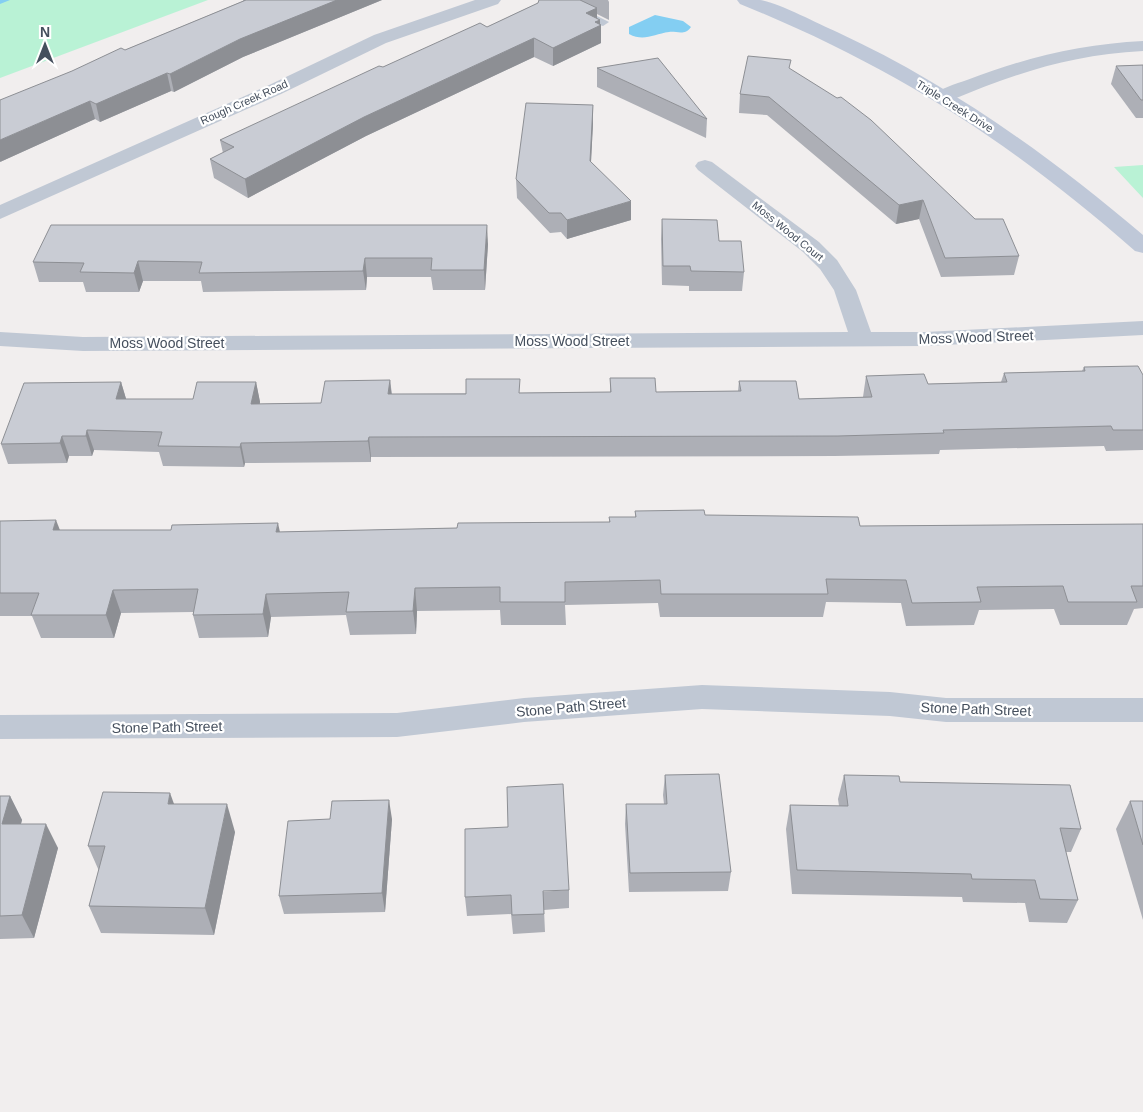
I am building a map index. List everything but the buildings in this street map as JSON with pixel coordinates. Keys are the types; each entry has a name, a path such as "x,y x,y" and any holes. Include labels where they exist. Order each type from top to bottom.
{"street":[{"name":"Rough Creek Road","path":"0,213 274,90 380,39 492,0"},
{"name":"Triple Creek Drive","path":"746,0 842,41 942,96 1025,151 1075,188 1143,246"},
{"path":"942,96 1040,59 1096,48 1143,46"},
{"name":"Moss Wood Court","path":"705,166 811,247 829,265 846,290 862,340"},
{"name":"Moss Wood Street","path":"0,339 83,344 862,340 925,339 1143,328"},
{"name":"Stone Path Street","path":"0,726 397,724 524,710 702,697 890,704 946,710 1143,710"}],"lane":[{"path":"554,0 603,22"}],"green space":[{"path":"0,0 208,0 0,78"},
{"path":"1143,165 1143,198 1114,167"}],"water":[{"path":"655,15 683,21 691,27 684,32 669,32 644,37 629,34 629,27"}],"waterway":[{"path":"0,2 6,0"}]}
